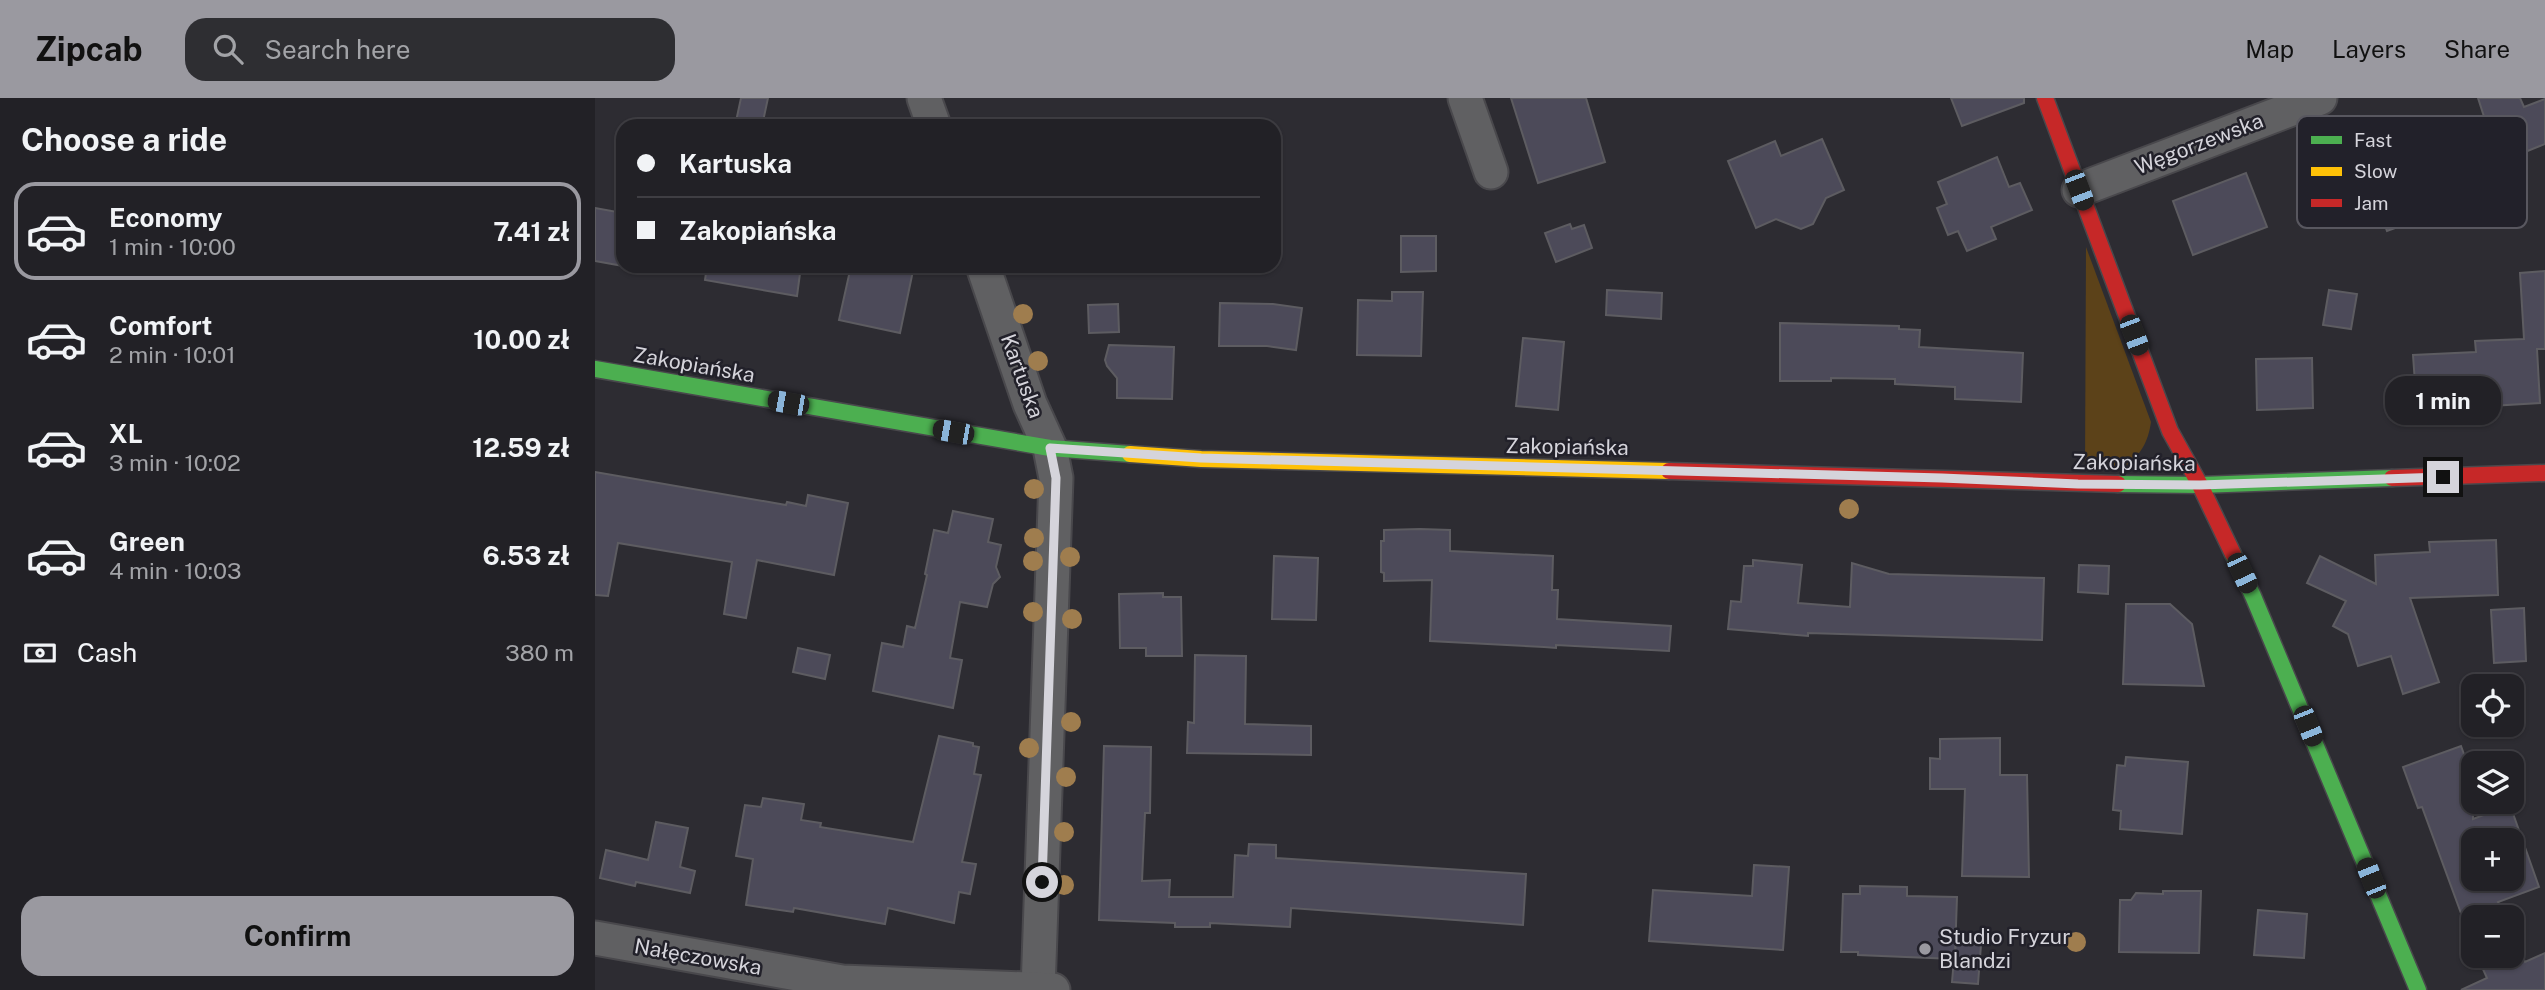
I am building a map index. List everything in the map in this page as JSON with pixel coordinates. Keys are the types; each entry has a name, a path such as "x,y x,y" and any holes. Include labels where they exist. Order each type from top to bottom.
{"street":[{"path":"924,98 932,119"},
{"path":"1465,98 1491,172"},
{"path":"2045,98 2170,431 2200,485 2258,607 2418,990"},
{"name":"Węgorzewska","path":"2079,190 2320,98"},
{"name":"Kartuska","path":"984,273 1030,404 1050,448 1056,478 1038,990"},
{"name":"Zakopiańska","path":"595,369 1050,448 1201,458 2078,484 2200,485 2545,473"},
{"name":"Nałęczowska","path":"595,938 820,980 1052,990"}],"shaded area":[{"path":"2086,247 2151,422 2142,448 2122,469 2085,470"}],"building":[{"path":"741,98 768,98 764,119 736,119"},
{"path":"1511,98 1586,98 1605,162 1538,183"},
{"path":"1951,98 2024,98 2024,103 1962,126"},
{"path":"2478,98 2520,98 2524,107 2545,99 2545,144 2527,151 2527,116 2484,116"},
{"path":"1822,139 1844,190 1826,198 1813,224 1801,229 1776,219 1756,228 1728,161 1775,141 1781,156"},
{"path":"1997,157 2009,187 2020,183 2032,210 1991,227 1996,239 1967,251 1958,231 1948,235 1937,208 1947,204 1938,182"},
{"path":"2246,173 2267,227 2193,255 2173,201"},
{"path":"595,208 616,212 616,265 595,261"},
{"path":"1570,224 1572,229 1584,225 1592,248 1556,262 1545,233"},
{"path":"1401,236 1436,236 1436,271 1401,272"},
{"path":"2545,271 2545,349 2537,349 2540,403 2457,408 2458,413 2420,414 2419,383 2415,383 2413,355 2476,352 2475,341 2524,339 2520,273"},
{"path":"706,273 800,273 797,296 705,280"},
{"path":"849,273 913,273 900,333 839,320"},
{"path":"1607,290 1662,293 1661,319 1606,315"},
{"path":"2329,290 2357,294 2351,329 2323,325"},
{"path":"1392,292 1423,292 1421,356 1357,355 1358,300 1392,301"},
{"path":"1220,303 1273,304 1302,308 1296,350 1267,346 1219,346"},
{"path":"1118,304 1119,332 1089,333 1088,305"},
{"path":"1780,323 1899,326 1899,329 1920,330 1919,347 2023,353 2021,402 1955,399 1955,387 1895,384 1895,379 1831,378 1831,381 1780,381"},
{"path":"1523,338 1564,342 1558,410 1516,406"},
{"path":"1109,345 1174,347 1172,399 1117,398 1117,378 1105,360"},
{"path":"2312,358 2313,408 2257,410 2256,359"},
{"path":"595,472 786,505 787,502 806,506 808,495 848,503 834,575 757,560 746,618 724,614 732,562 618,543 608,596 595,595"},
{"path":"953,511 993,519 988,542 1001,545 996,567 1000,577 993,584 987,607 960,602 950,658 962,660 953,708 873,691 882,643 903,647 907,626 915,628 934,530 948,533"},
{"path":"1384,530 1450,530 1450,551 1553,556 1552,590 1558,590 1557,619 1671,626 1669,651 1430,641 1432,580 1384,581 1384,573 1381,572 1381,541 1384,541"},
{"path":"2496,540 2498,595 2410,598 2439,682 2403,694 2391,656 2358,666 2348,634 2333,626 2346,601 2307,583 2320,556 2376,584 2375,555 2430,552 2429,542"},
{"path":"1274,556 1318,558 1316,620 1272,619"},
{"path":"1753,560 1802,565 1798,603 1850,607 1852,563 1889,574 2044,578 2042,640 1808,633 1808,636 1728,629 1731,601 1741,602 1744,566 1753,566"},
{"path":"2079,565 2109,566 2108,594 2078,592"},
{"path":"1163,593 1163,597 1181,597 1182,656 1146,656 1146,648 1120,648 1119,594"},
{"path":"2126,604 2170,604 2192,624 2204,686 2123,684"},
{"path":"2524,608 2526,661 2494,663 2491,610"},
{"path":"798,648 830,655 825,679 793,672"},
{"path":"1195,655 1246,656 1245,724 1311,726 1311,755 1187,753 1188,722 1194,723"},
{"path":"939,736 973,743 973,746 979,747 974,774 981,775 962,862 976,864 970,894 959,892 954,923 888,908 885,924 794,908 793,912 746,905 753,859 736,856 745,805 761,807 763,798 804,804 801,820 821,823 820,827 913,842"},
{"path":"2000,738 2000,775 2027,775 2029,877 1962,876 1965,789 1930,789 1930,758 1940,759 1940,739"},
{"path":"1104,746 1151,747 1150,813 1145,813 1142,881 1170,880 1169,897 1233,897 1235,855 1248,856 1249,844 1276,845 1276,858 1526,874 1523,925 1291,908 1290,927 1210,923 1210,927 1175,927 1175,923 1099,920"},
{"path":"2461,746 2461,814 2473,814 2473,819 2486,814 2513,814 2518,828 2461,828 2461,891 2524,891 2524,845 2539,887 2498,902 2499,905 2461,905 2461,913 2422,807 2418,808 2403,767"},
{"path":"2126,757 2188,762 2182,834 2120,829 2121,811 2113,810 2117,765 2125,766"},
{"path":"656,822 688,828 680,867 695,871 690,893 636,882 635,886 600,878 606,850 648,860"},
{"path":"1754,865 1789,867 1783,950 1649,941 1653,890 1752,896"},
{"path":"1860,886 1907,887 1907,896 1957,897 1955,954 1956,943 1981,945 1978,984 1952,982 1954,959 1841,952 1843,894 1860,894"},
{"path":"2163,891 2201,891 2199,953 2119,952 2120,900 2131,900 2136,893 2163,894"},
{"path":"2258,910 2307,914 2304,958 2254,955"},
{"path":"2545,953 2545,990 2461,990 2487,978 2482,968 2524,968 2524,960 2525,962"}],"traffic: fast":[{"path":"595,369 1050,448 1130,454"},
{"path":"2118,484 2200,485 2392,478"},
{"path":"2233,554 2418,990"}],"traffic: slow":[{"path":"1130,454 1201,459 1669,471"}],"traffic: jam":[{"path":"2045,98 2170,431 2233,554"},
{"path":"1669,471 2118,484"},
{"path":"2392,478 2545,473"}],"place":[{"name":"Studio Fryzur Blandzi","path":"1925,949"}],"route":[{"path":"1042,882 1056,478 1050,448 1201,458 2078,484 2200,485 2443,477"}]}
